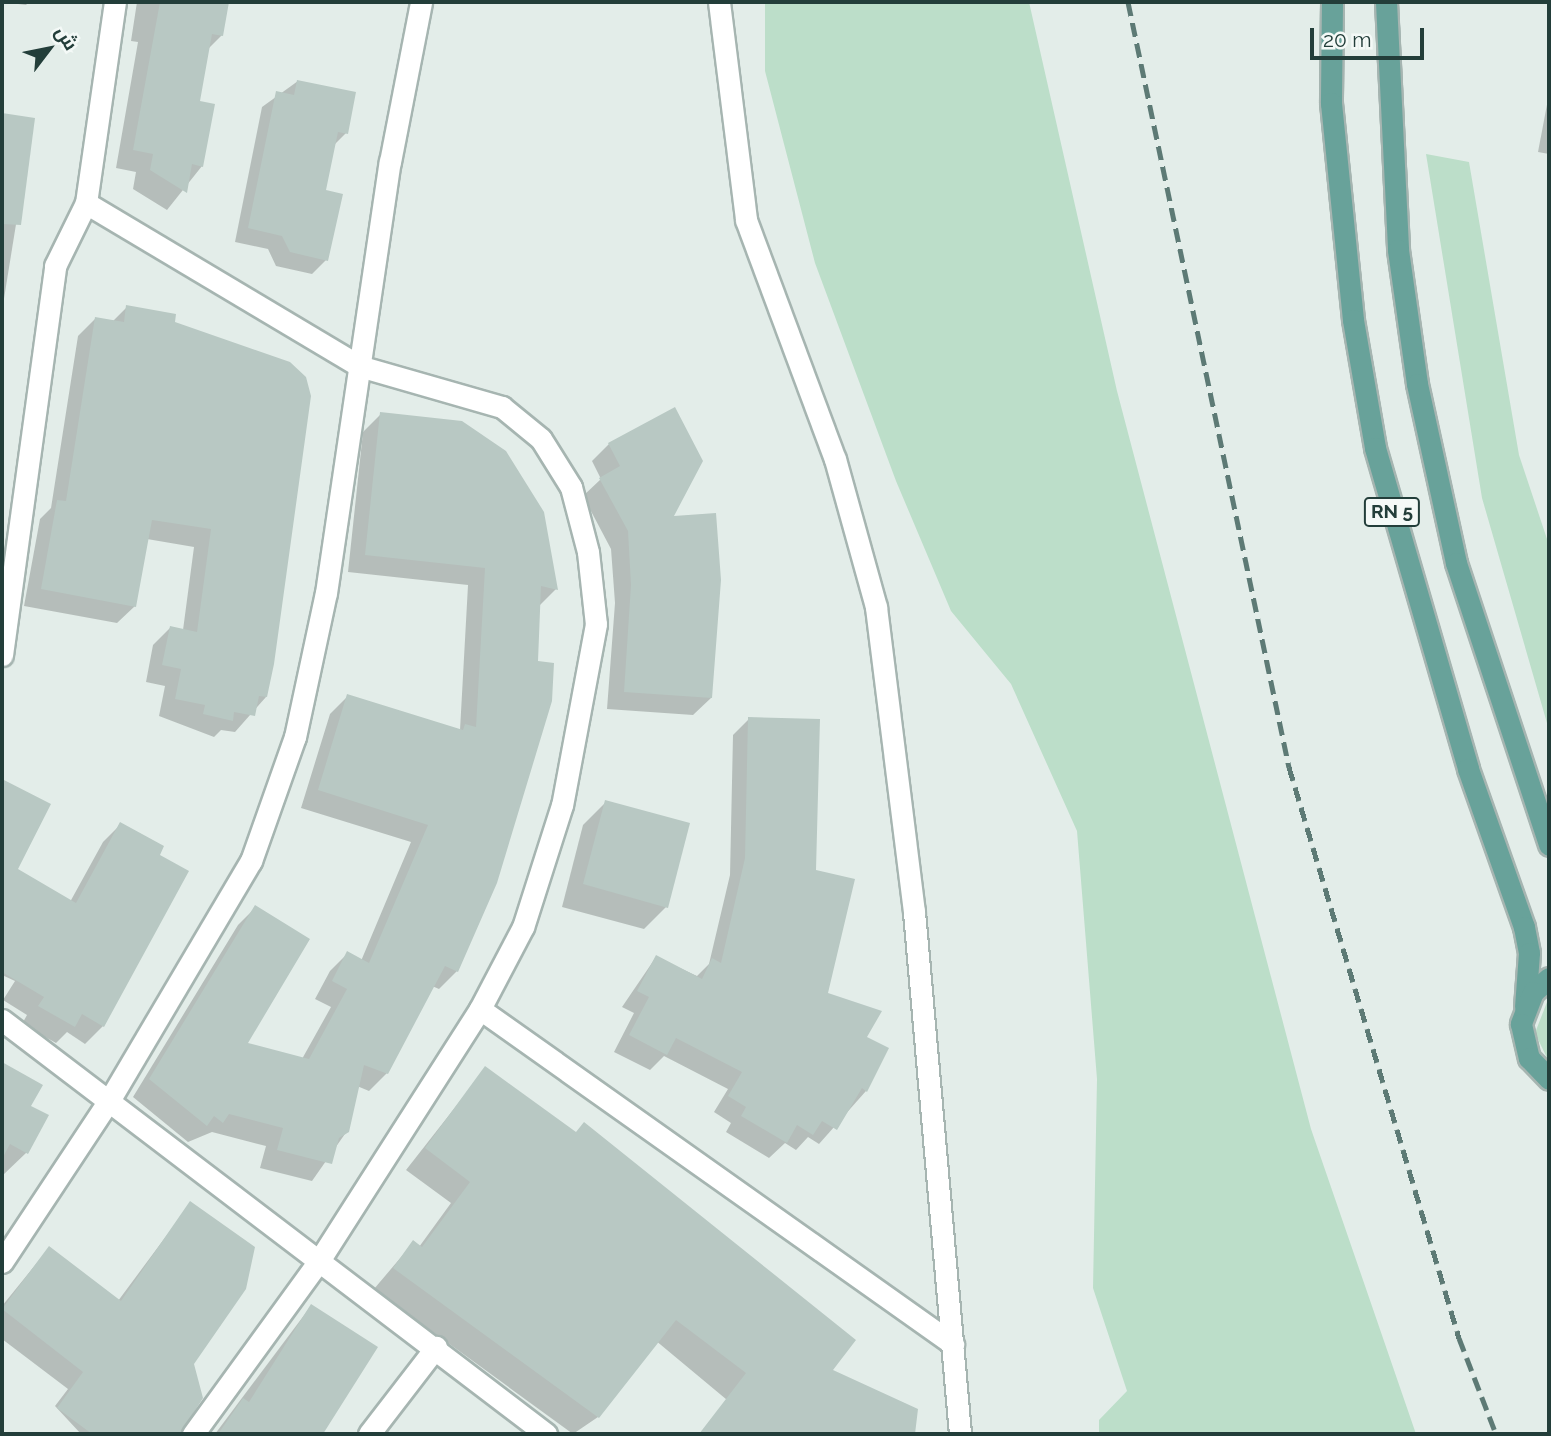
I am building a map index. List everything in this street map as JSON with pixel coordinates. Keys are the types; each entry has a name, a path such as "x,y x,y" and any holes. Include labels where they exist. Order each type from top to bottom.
{"main road":[{"name":"RN 5","path":"1332,2 1331,103 1353,320 1375,448 1468,769 1524,927 1529,953 1525,1007"},
{"name":"RN 5","path":"1385,2 1398,250 1417,384 1457,562 1549,845"},
{"path":"1549,978 1525,1007 1522,1041 1549,1079"}],"street":[{"path":"2,655 55,266 86,203 115,2"},
{"path":"2,1262 110,1099 251,861 295,737 326,593 359,366 421,2"},
{"path":"719,2 746,220 835,459 876,607 914,912 960,1434"},
{"path":"86,203 359,366 502,407 541,439 571,487 588,552 596,624 562,805 523,926 480,1009 321,1258 193,1434"},
{"path":"480,1009 953,1345"},
{"path":"2,1020 321,1258 546,1434"},
{"path":"369,1434 436,1347"}],"green space":[{"path":"765,2 1029,2 1117,391 1311,1129 1416,1434 1099,1434 1099,1420 1127,1391 1093,1288 1097,1079 1077,831 1011,684 951,611 896,481 815,263 765,71"},
{"path":"1426,154 1469,162 1519,455 1549,545 1549,730 1482,498"},
{"path":"1549,997 1549,1062 1535,1033"}],"building":[{"path":"160,2 229,2 223,36 212,34 200,101 215,104 203,167 192,164 187,193 150,170 153,154 133,150"},
{"path":"297,80 356,92 348,134 338,132 326,190 343,194 328,261 290,252 282,236 248,228 276,91 294,95"},
{"path":"2,113 35,118 21,225 2,224"},
{"path":"126,305 176,314 175,322 290,362 306,377 311,396 274,664 267,697 259,696 255,716 234,712 233,721 203,714 205,705 175,699 181,669 162,665 170,626 197,632 211,529 152,520 136,607 41,589 57,500 66,501 95,317 124,322"},
{"path":"675,407 703,461 674,516 716,513 721,580 712,698 624,692 631,585 628,531 599,478 620,466 608,443"},
{"path":"380,412 462,421 506,451 544,512 558,590 541,586 538,661 554,663 552,701 497,883 458,972 445,966 388,1074 364,1065 349,1132 339,1138 332,1164 277,1150 283,1128 229,1114 223,1123 214,1116 207,1126 149,1079 255,905 310,939 248,1043 309,1059 347,989 332,981 347,951 369,963 428,825 318,790 347,694 463,730 465,724 476,727 485,568 365,555"},
{"path":"748,717 820,719 816,870 855,879 828,993 882,1011 867,1037 889,1048 867,1092 862,1088 837,1130 822,1121 813,1135 797,1125 787,1143 741,1116 746,1107 728,1096 742,1072 676,1038 667,1055 629,1035 649,997 637,991 656,955 702,979 712,958 721,963 745,858"},
{"path":"2,779 51,804 18,869 76,903 120,822 164,846 160,855 189,871 104,1027 82,1014 75,1027 38,1006 44,997 2,972"},
{"path":"605,800 690,823 668,908 583,884"},
{"path":"2,1062 43,1085 31,1106 49,1115 28,1154 10,1144 2,1159"},
{"path":"485,1066 576,1132 584,1122 856,1340 833,1370 918,1409 915,1434 699,1434 746,1373 676,1320 599,1418 393,1268 413,1240 422,1247 470,1182 425,1148"},
{"path":"190,1201 255,1247 246,1289 194,1364 203,1398 180,1434 92,1434 57,1408 83,1372 2,1309 49,1246 121,1301"},
{"path":"311,1304 378,1347 323,1434 218,1434 243,1398 249,1402"}],"railway":[{"path":"1128,2 1289,767 1459,1338 1496,1434"}]}
